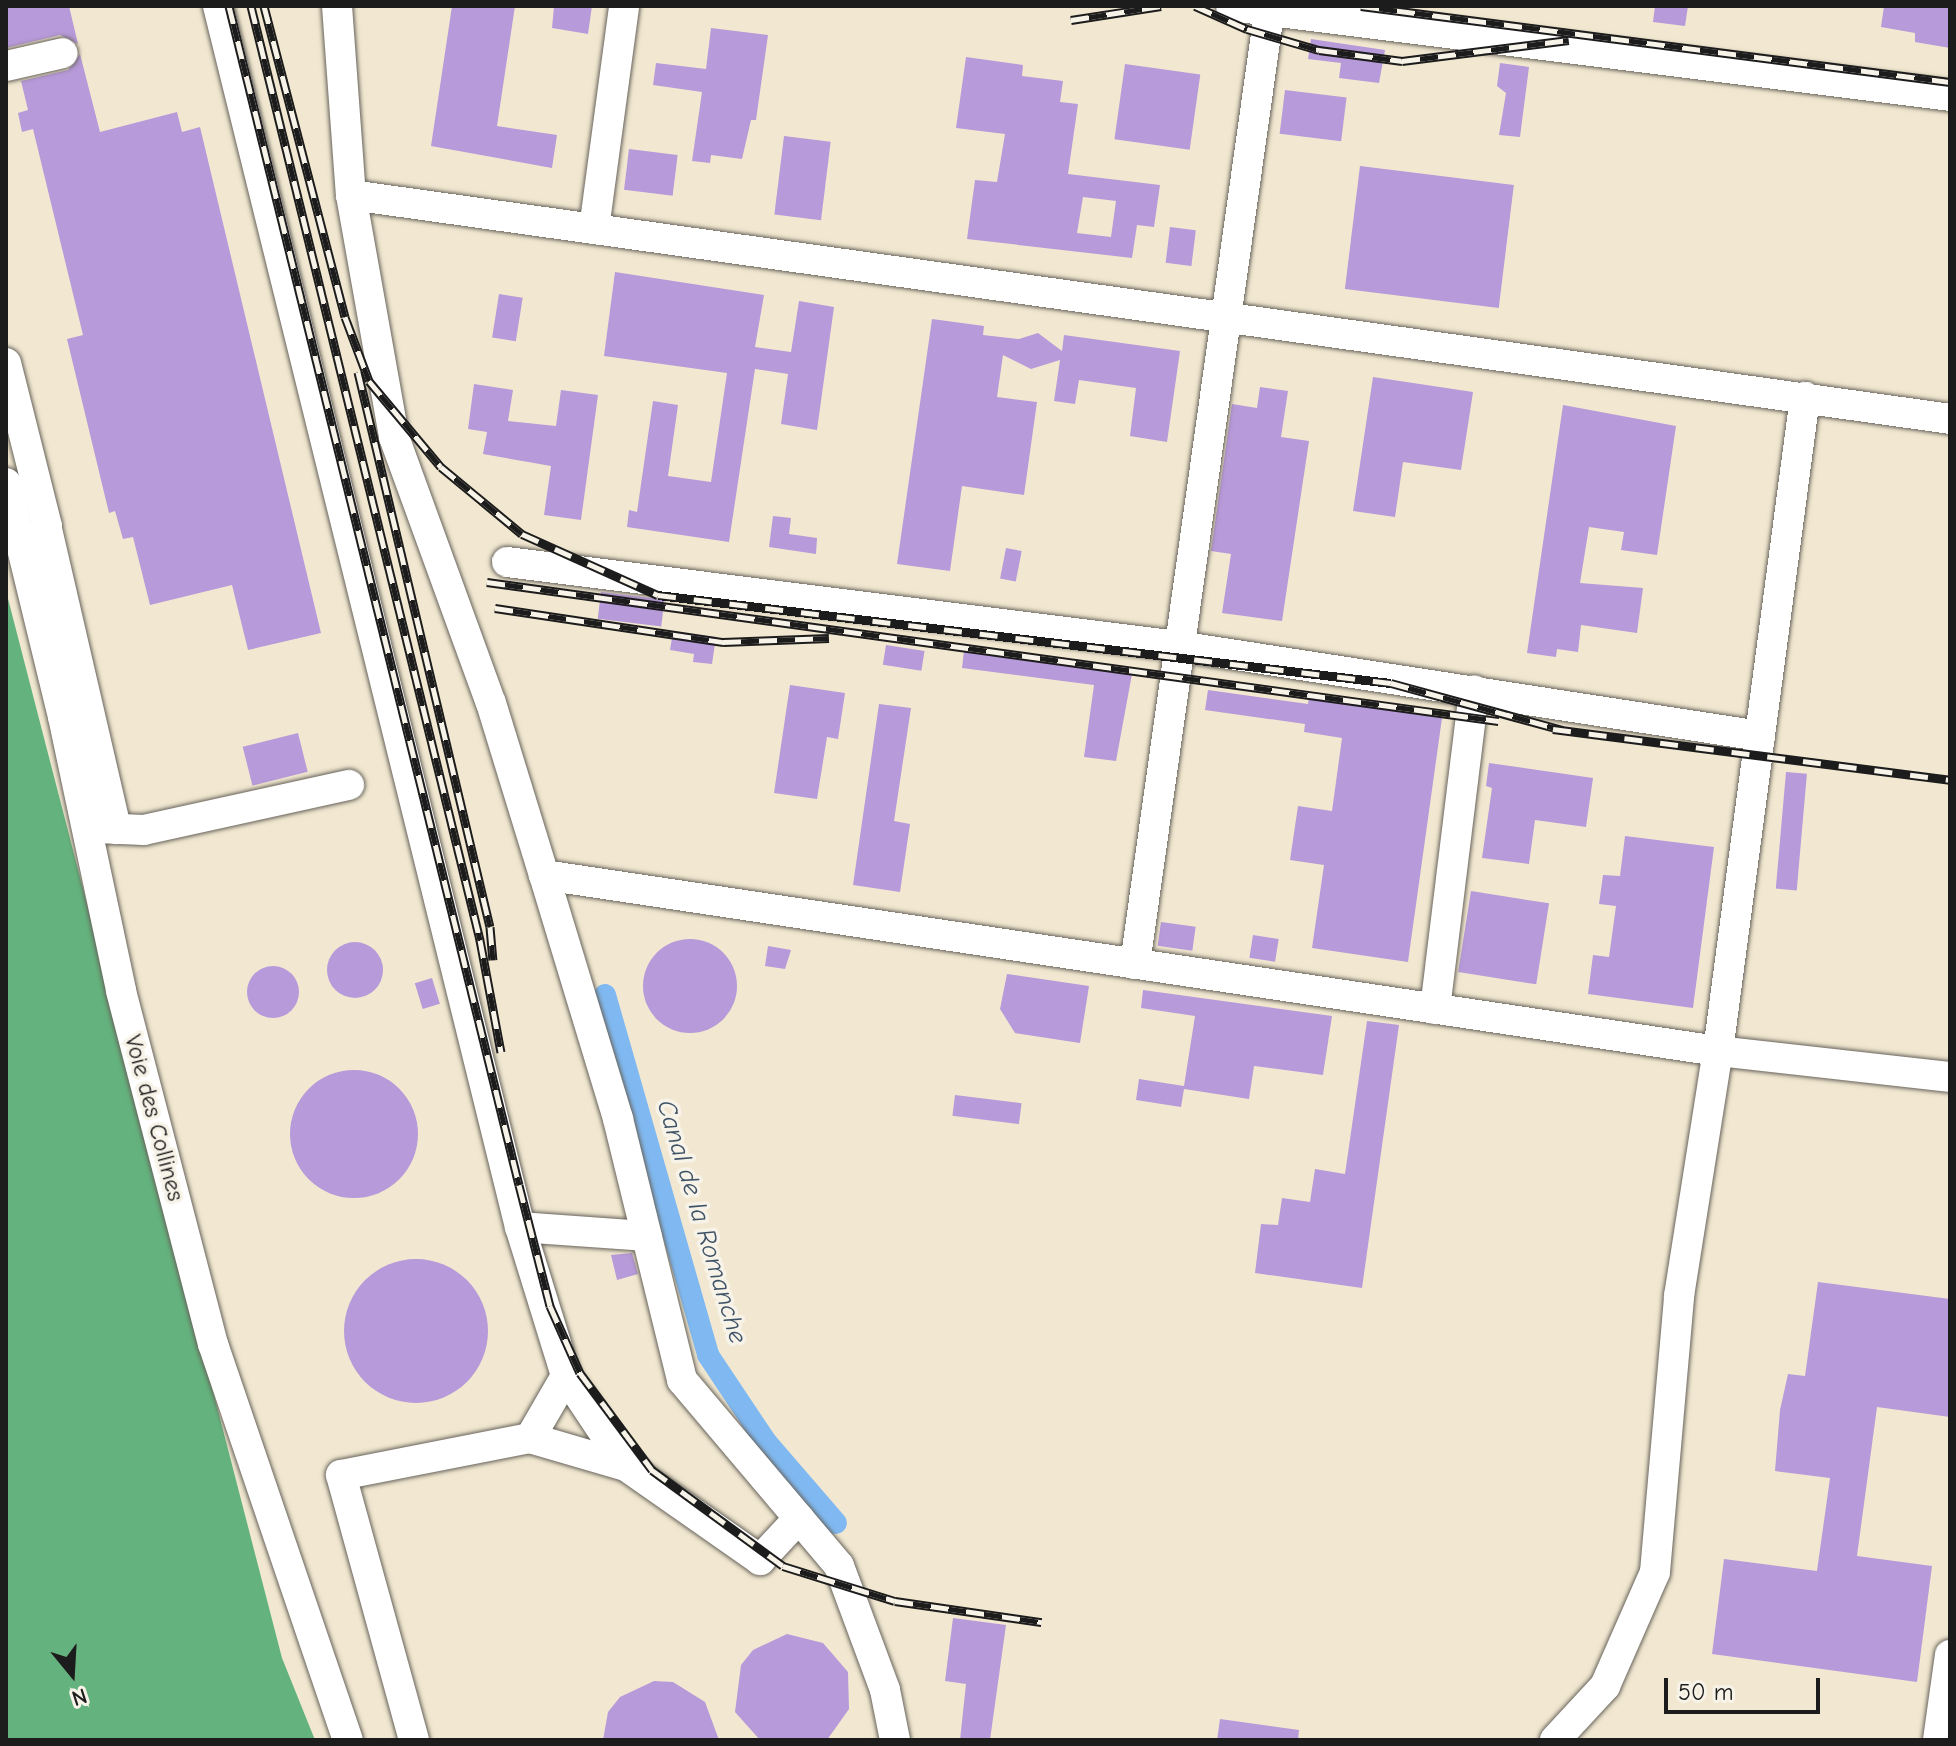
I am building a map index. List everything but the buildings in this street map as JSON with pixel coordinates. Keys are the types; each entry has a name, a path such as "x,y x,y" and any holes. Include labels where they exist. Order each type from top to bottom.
{"street":[{"path":"218,6 520,1227 566,1376 626,1466"},
{"path":"337,6 351,195 394,437 491,703 544,875 618,1119 682,1380 839,1566 885,1690 895,1740"},
{"path":"594,229 624,6"},
{"path":"1231,6 1950,96"},
{"path":"1135,964 1178,646 1229,316 1269,9"},
{"path":"6,66 63,53"},
{"path":"351,195 1950,419"},
{"path":"6,363 47,529 62,654"},
{"path":"1555,1740 1605,1686 1655,1572 1679,1296 1718,1051 1805,397"},
{"name":"Voie des Collines","path":"6,483 23,550 62,654 101,828 121,991 213,1344 348,1740"},
{"path":"23,550 47,529"},
{"path":"507,562 1178,646 1760,736"},
{"path":"1435,1009 1474,690"},
{"path":"101,828 144,830 349,785"},
{"path":"544,875 1718,1051 1950,1077"},
{"path":"520,1227 647,1236"},
{"path":"530,1438 566,1376"},
{"path":"414,1740 341,1475 530,1438 626,1466 760,1560 799,1518"},
{"path":"1943,1722 1950,1655"}],"green space":[{"path":"6,591 282,1658 315,1740 6,1740"}],"waterway":[{"name":"Canal de la Romanche","path":"605,995 708,1355 766,1442 836,1523"}],"railway":[{"path":"229,6 550,1306 580,1373 652,1470 783,1566 895,1601 1041,1622"},
{"path":"251,6 480,940 501,1052"},
{"path":"264,6 345,317 369,381 441,467 522,534 658,595 1391,683 1563,730"},
{"path":"1071,20 1161,6"},
{"path":"1195,6 1247,29 1319,50 1402,61 1569,40"},
{"path":"1361,6 1950,82"},
{"path":"358,372 490,927 493,960"},
{"path":"487,582 1498,721"},
{"path":"495,608 723,642 829,638"},
{"path":"1553,729 1950,780"}]}
